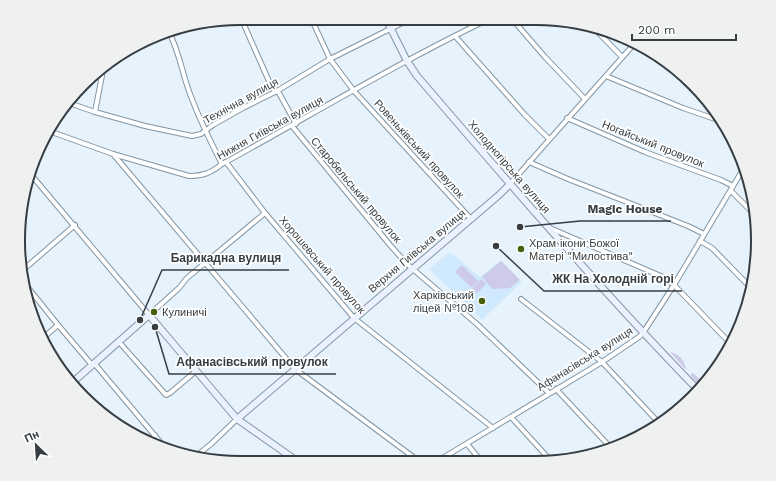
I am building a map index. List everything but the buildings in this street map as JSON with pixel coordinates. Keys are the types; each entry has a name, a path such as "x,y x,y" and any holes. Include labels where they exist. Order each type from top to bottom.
{"street":[{"path":"244,25 272,88 279,93 296,124"},
{"name":"Ровеньківський провулок","path":"315,25 330,59 354,91 471,219"},
{"name":"Холодногірська вулиця","path":"388,25 406,60 417,76 547,227 643,333 695,386"},
{"name":"Технічна вулиця","path":"74,104 95,112 145,126 192,136 200,134 213,125 277,91 330,59 398,25"},
{"name":"Нижня Гиївська вулиця","path":"54,133 113,154 189,176 201,176 214,171 224,163 296,124 406,60 477,25"},
{"path":"517,25 585,99"},
{"path":"600,35 622,57"},
{"name":"Хорошевський провулок","path":"171,36 176,48 189,94 205,131 224,163 264,213 354,318 493,428"},
{"path":"455,36 525,115 549,139"},
{"name":"Верхня Гиївська вулиця","path":"201,452 295,368 499,195 631,47"},
{"path":"95,112 102,75"},
{"path":"606,76 683,108 713,118"},
{"name":"Ногайський провулок","path":"567,118 645,152 721,180 733,186"},
{"name":"Старобельський провулок","path":"292,126 390,245 412,268 478,325 549,393"},
{"path":"113,154 295,368 412,456"},
{"path":"529,162 704,234"},
{"name":"Афанасівська вулиця","path":"446,456 636,340 643,333 674,285 741,173"},
{"path":"34,177 237,419 289,456"},
{"path":"730,191 749,209"},
{"path":"75,379 180,288 186,278 264,213"},
{"path":"27,267 74,225"},
{"path":"547,227 663,277 674,285 727,340"},
{"path":"700,241 712,248 747,284"},
{"path":"32,294 159,441"},
{"path":"521,299 602,362 656,419"},
{"path":"47,335 58,325"},
{"path":"119,342 166,395 196,371"},
{"path":"556,389 607,444"},
{"path":"511,417 547,456"},
{"path":"467,444 477,456"}],"shaded area":[{"name":"Харківський ліцей №108","path":"450,252 480,277 501,260 522,282 482,320 429,269"},
{"path":"501,261 520,280 510,288 492,289 482,277"},
{"path":"462,265 478,281 472,288 455,272"},
{"path":"481,279 486,284 477,293 472,289"},
{"path":"670,352 677,354 681,358 686,370"},
{"path":"693,373 700,380 698,383 691,376"}],"place":[{"name":"Magic House","path":"520,227"},
{"name":"ЖК На Холодній горі","path":"496,246"},
{"name":"Храм ікони Божої Матері \"Милостива\"","path":"521,249"},
{"name":"Харківський ліцей №108","path":"482,301"},
{"name":"Кулиничі","path":"154,312"},
{"name":"Барикадна вулиця","path":"140,320"},
{"name":"Афанасівський провулок","path":"155,327"}]}
